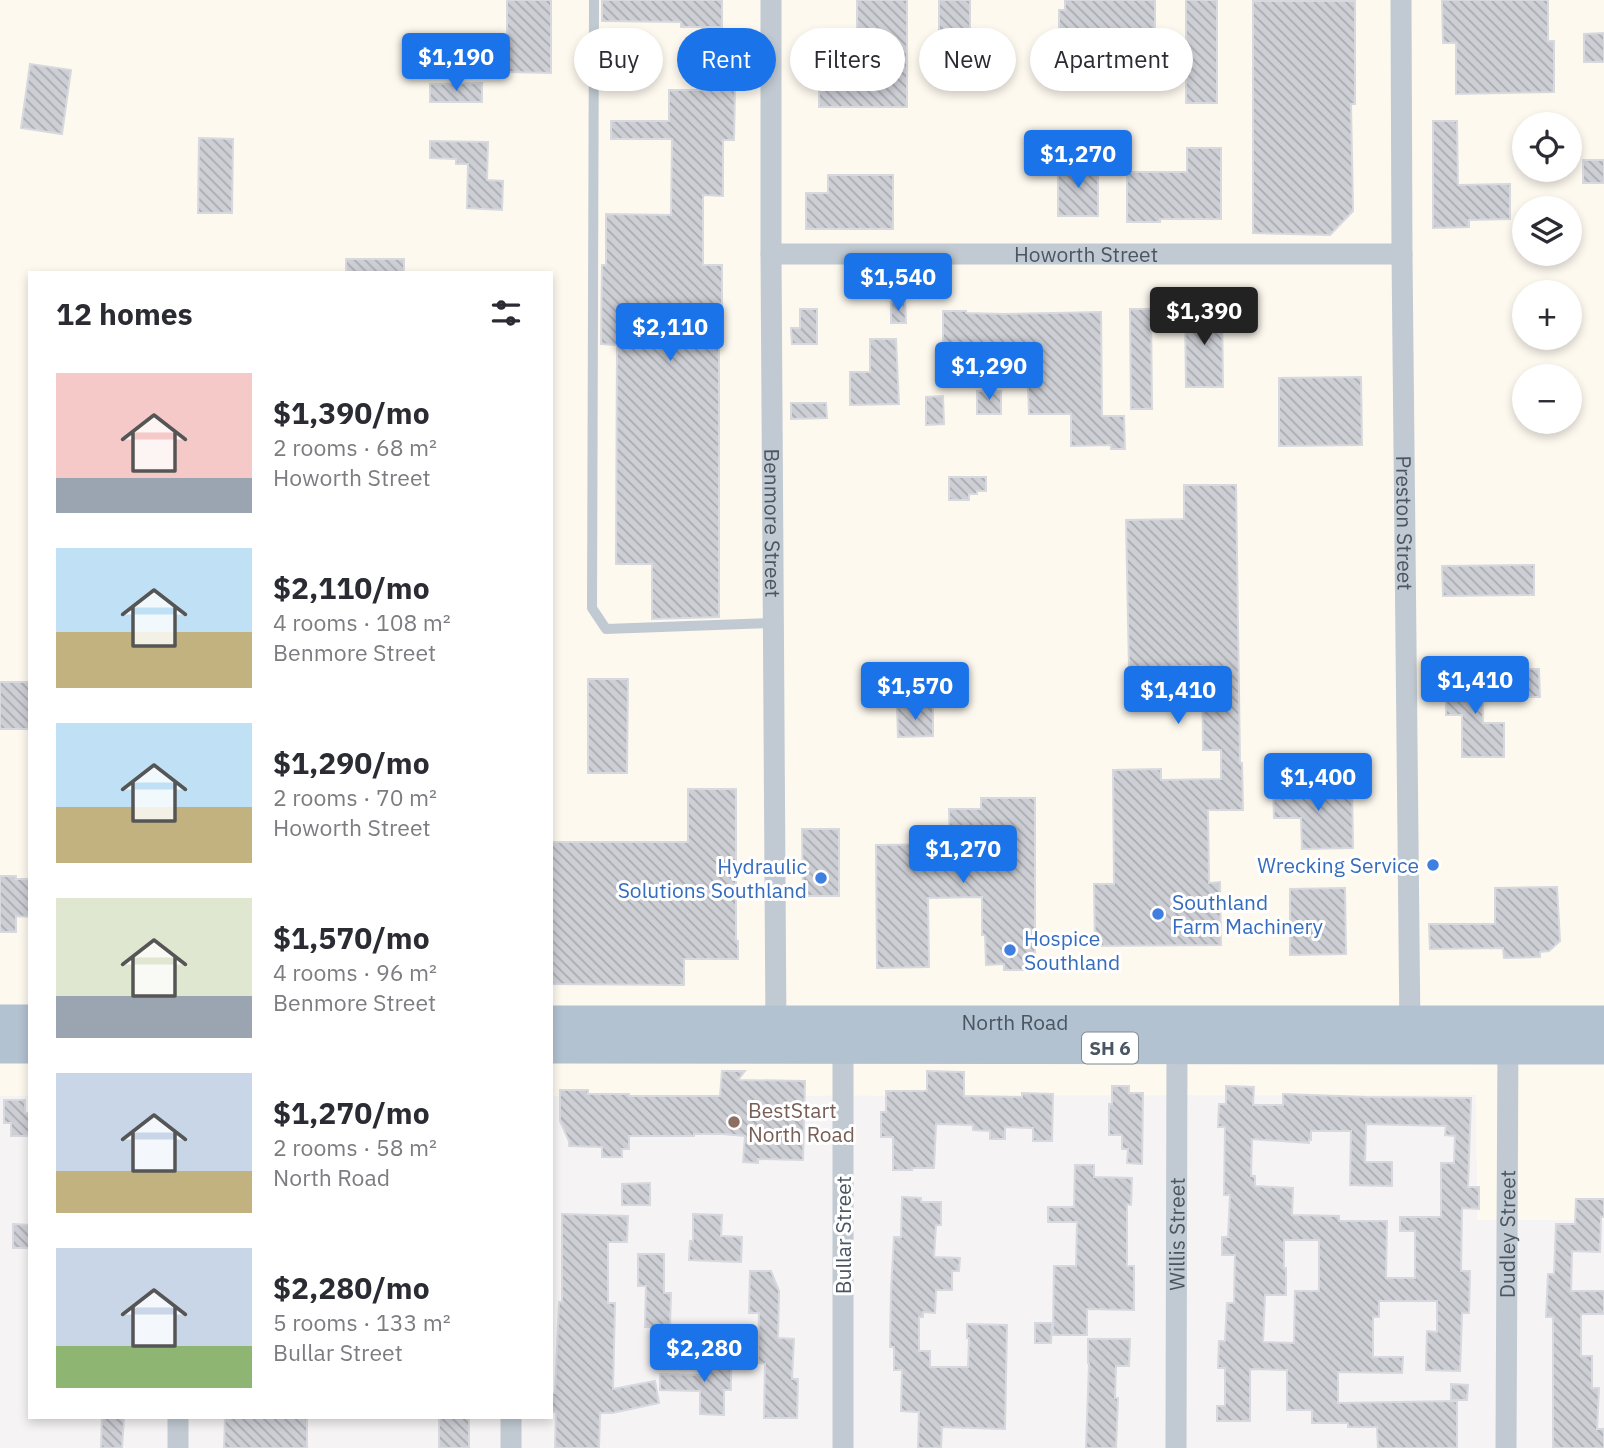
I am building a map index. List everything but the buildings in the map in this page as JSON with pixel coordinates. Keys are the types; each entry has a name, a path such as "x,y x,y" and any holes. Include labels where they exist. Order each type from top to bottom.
{"main road":[{"path":"0,1021 28,1021"},
{"name":"North Road","path":"553,1022 776,1035"},
{"name":"North Road","path":"553,1047 776,1035 1508,1035 1604,1022"},
{"name":"North Road","path":"1508,1035 1604,1048"},
{"path":"0,1047 28,1047"}],"street":[{"name":"Benmore Street","path":"771,0 776,1035"},
{"name":"Preston Street","path":"1401,0 1410,1035"},
{"name":"Howorth Street","path":"771,254 1402,254"},
{"name":"Bullar Street","path":"843,1035 843,1448"},
{"name":"Willis Street","path":"1176,1448 1177,1035"},
{"name":"Dudley Street","path":"1506,1448 1508,1035"},
{"path":"178,1419 178,1448"},
{"path":"511,1419 511,1448"}],"lane":[{"path":"594,0 592,608 606,629 774,623"}],"shaded area":[{"path":"0,0 1604,0 1604,1220 1477,1220 1476,1095 553,1096 553,271 28,271 28,1096 0,1096"}],"place":[{"name":"Wrecking Service","path":"1433,865"},
{"name":"Hydraulic Solutions Southland","path":"821,878"},
{"name":"Southland Farm Machinery","path":"1158,914"},
{"name":"Hospice Southland","path":"1010,950"},
{"name":"BestStart North Road","path":"734,1122"}]}
